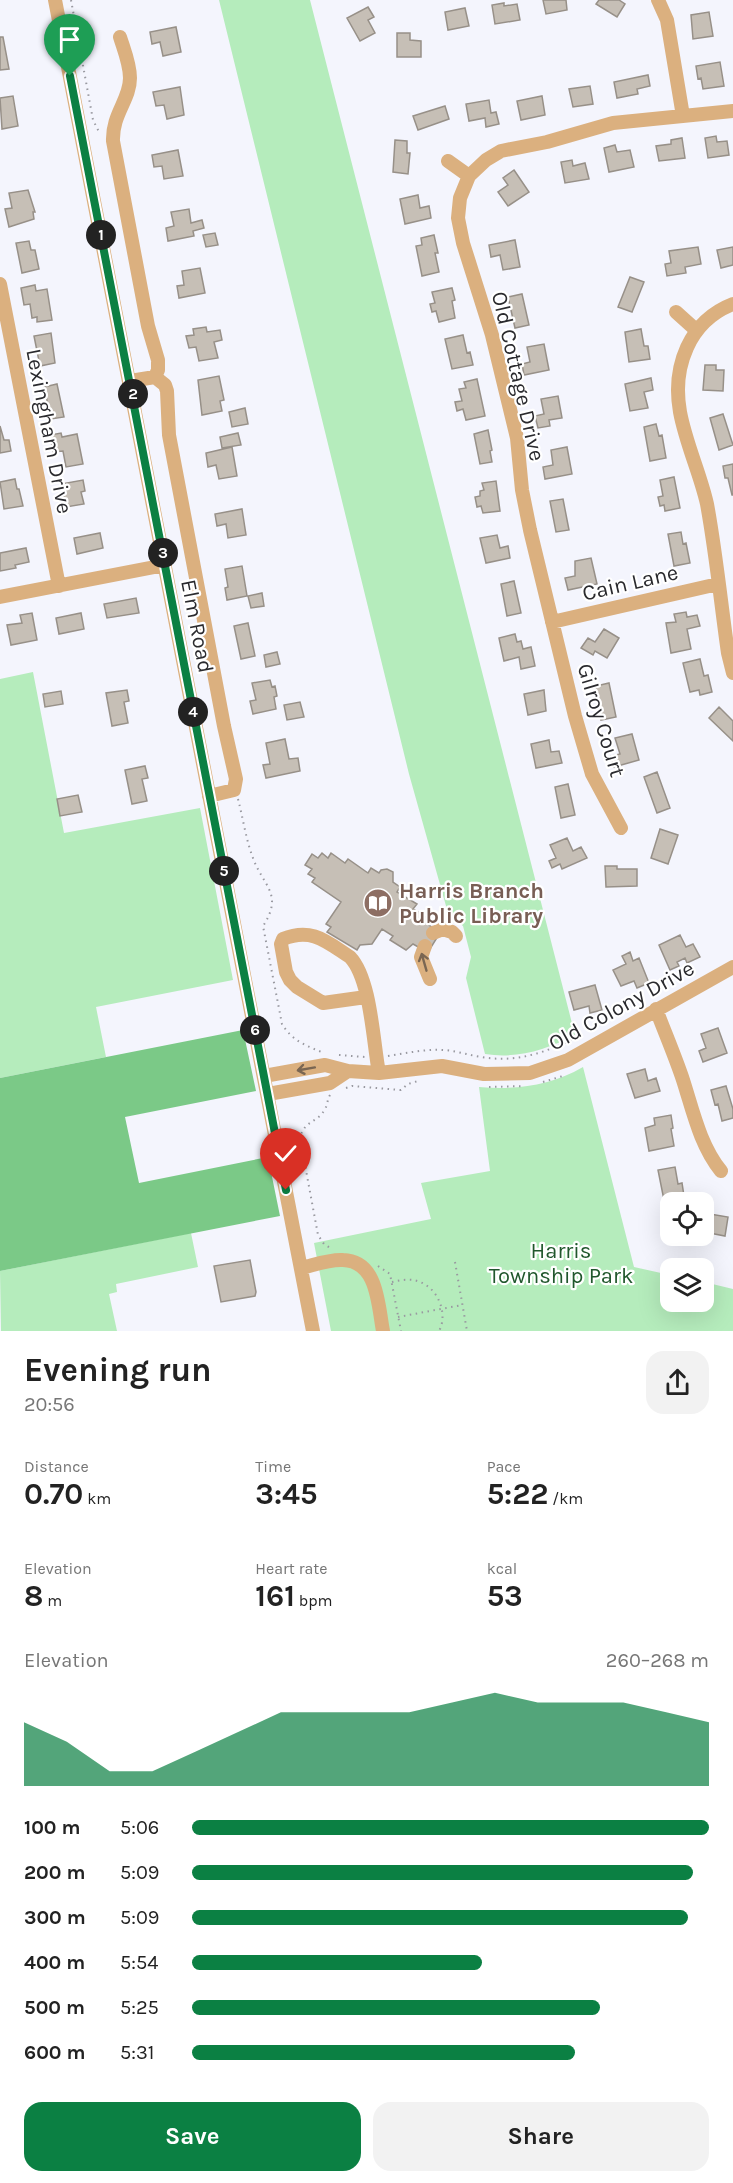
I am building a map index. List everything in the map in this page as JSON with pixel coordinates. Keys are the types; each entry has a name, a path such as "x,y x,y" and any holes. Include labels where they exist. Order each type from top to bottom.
{"street":[{"name":"Elm Road","path":"55,0 313,1331"},
{"path":"658,0 667,20 683,116"},
{"path":"120,37 130,80 113,129 114,146 148,326 158,360 155,377"},
{"name":"Old Cottage Drive","path":"552,622 522,490 517,438 492,334 463,243 458,218 460,198 470,177 486,160 501,150 548,142 613,123 733,111"},
{"path":"448,161 470,177"},
{"name":"Lexingham Drive","path":"0,284 58,586"},
{"path":"733,304 714,314 696,330 688,342 682,359 678,394 681,414 707,505 733,673"},
{"path":"676,312 696,330"},
{"path":"130,381 155,377 165,385 167,391 169,435 236,779 234,790 209,796"},
{"path":"0,597 165,565"},
{"name":"Cain Lane","path":"552,622 718,584"},
{"name":"Gilroy Court","path":"552,622 592,774 621,828"},
{"path":"433,933 443,929 456,936"},
{"path":"366,997 323,1003 297,987 287,976 281,944 283,939 304,934 313,935 350,957 361,972 366,997 379,1073"},
{"path":"425,946 421,957 430,979"},
{"name":"Old Colony Drive","path":"264,1076 325,1065 348,1071 379,1073 442,1066 484,1074 530,1073 568,1060 733,967"},
{"path":"656,1009 679,1068 703,1142 710,1157 721,1171"},
{"path":"268,1094 330,1083 348,1071"},
{"path":"301,1268 342,1260 357,1263 372,1277 383,1331"}],"path":[{"path":"71,0 93,120 102,138 114,146"},
{"path":"385,1057 443,1050 497,1059 516,1058 534,1056 575,1038"},
{"path":"540,1083 571,1072"},
{"path":"344,1088 352,1086 401,1090 408,1084 422,1080"},
{"path":"485,1087 531,1085"},
{"path":"335,1091 328,1098 325,1110 306,1124 300,1138 318,1234 324,1244 335,1251"},
{"path":"373,1262 390,1274 401,1331"},
{"path":"454,1262 467,1331"},
{"path":"392,1282 405,1279 422,1282 434,1292 442,1309 442,1325 439,1331"},
{"path":"398,1317 462,1305"}],"green space":[{"path":"219,0 310,0 575,1035 542,1049 520,1054 485,1054 466,978 471,957 463,926 448,913 409,774"},
{"path":"33,672 64,833 200,808 233,980 96,1007 106,1057 0,1078 0,679"},
{"path":"243,1030 256,1091 125,1117 139,1183 268,1157 280,1216 0,1271 0,1078"},
{"name":"Harris Township Park","path":"583,1067 634,1267 660,1273 660,1312 714,1312 714,1284 733,1289 733,1331 331,1331 314,1243 431,1219 421,1183 490,1171 479,1087 520,1087 558,1079"},
{"path":"191,1233 198,1267 116,1284 117,1292 109,1294 117,1331 1,1331 0,1271"}],"building":[{"path":"543,0 566,0 567,10 546,14"},
{"path":"599,0 619,0 625,4 617,17 596,4"},
{"path":"504,3 504,6 517,4 520,20 495,24 492,5"},
{"path":"368,7 374,17 368,20 375,33 360,41 347,18"},
{"path":"465,8 469,26 448,30 445,12"},
{"path":"709,12 713,36 693,39 691,15"},
{"path":"176,27 181,52 163,56 160,42 152,44 150,32"},
{"path":"397,33 410,33 410,40 421,41 421,57 397,57"},
{"path":"0,37 3,37 9,69 0,70"},
{"path":"720,62 724,86 703,89 701,78 698,79 696,66"},
{"path":"648,75 650,86 637,89 638,94 617,98 614,82"},
{"path":"590,86 593,104 573,107 569,89"},
{"path":"180,87 184,115 167,119 164,105 156,106 153,92"},
{"path":"13,96 18,126 2,129 0,98"},
{"path":"542,96 545,115 521,120 517,101"},
{"path":"489,100 491,113 496,112 499,124 486,127 485,118 469,121 466,104"},
{"path":"445,106 449,119 418,130 413,116"},
{"path":"716,136 717,142 727,141 729,155 708,158 705,138"},
{"path":"682,138 685,158 659,161 656,146 671,144 671,140"},
{"path":"395,140 407,141 407,153 410,153 408,174 393,172"},
{"path":"615,145 617,152 630,150 634,167 609,172 604,148"},
{"path":"178,150 183,176 164,179 162,166 154,167 152,155"},
{"path":"572,160 573,166 585,163 589,179 565,183 561,162"},
{"path":"514,170 529,192 508,206 498,192 508,185 503,178"},
{"path":"28,190 35,212 33,212 34,219 9,227 5,209 12,208 9,193"},
{"path":"418,195 420,208 429,206 431,218 405,224 400,199"},
{"path":"189,209 191,223 202,220 204,228 193,231 194,236 168,241 166,228 174,226 171,212"},
{"path":"215,233 218,245 206,247 203,235"},
{"path":"434,235 439,272 422,276 416,246 422,245 421,238"},
{"path":"515,240 520,267 503,270 500,255 491,257 489,245"},
{"path":"29,241 31,250 35,250 39,269 22,273 16,243"},
{"path":"698,247 701,264 685,267 686,273 667,276 665,264 671,263 669,251"},
{"path":"733,247 733,265 721,268 717,250"},
{"path":"200,268 205,293 179,298 177,286 184,285 182,271"},
{"path":"630,277 644,282 632,312 618,307"},
{"path":"35,285 36,291 47,289 52,320 37,322 37,317 32,318 30,304 24,305 21,288"},
{"path":"452,288 455,318 439,322 436,311 432,312 430,304 435,303 432,292"},
{"path":"522,294 529,325 515,328 508,297"},
{"path":"206,327 207,332 220,330 222,340 214,342 218,358 199,361 196,347 189,348 186,336 194,335 193,329"},
{"path":"641,329 644,346 648,346 650,359 629,362 625,332"},
{"path":"51,333 55,363 40,366 34,336"},
{"path":"463,335 467,353 470,352 473,365 452,369 445,339"},
{"path":"544,344 549,370 524,375 522,364 530,362 527,347"},
{"path":"705,365 716,365 716,370 724,370 723,391 703,390"},
{"path":"219,376 224,400 220,401 222,411 202,415 198,380"},
{"path":"651,378 653,390 644,392 648,408 630,411 625,384"},
{"path":"477,379 485,416 466,420 463,409 457,411 455,402 462,401 459,389 466,388 464,382"},
{"path":"57,384 64,417 51,419 44,387"},
{"path":"558,396 562,418 549,420 550,426 538,428 535,416 544,414 541,399"},
{"path":"245,408 248,424 232,427 229,412"},
{"path":"723,414 733,445 719,450 710,418"},
{"path":"656,424 659,436 662,435 666,458 650,461 644,427"},
{"path":"0,426 4,440 9,440 11,451 0,453"},
{"path":"488,430 492,462 480,464 474,434"},
{"path":"61,433 62,437 77,434 83,464 66,467 63,451 53,452 50,435"},
{"path":"238,433 241,445 222,448 220,437"},
{"path":"232,447 237,476 219,479 216,465 208,467 206,453"},
{"path":"567,447 572,474 545,479 543,467 553,465 551,450"},
{"path":"733,464 733,495 732,495 723,466"},
{"path":"674,477 680,508 665,511 664,505 660,506 658,497 663,496 660,480"},
{"path":"15,479 23,506 4,509 0,482"},
{"path":"83,480 85,491 81,492 84,504 66,507 61,484"},
{"path":"496,481 500,511 483,513 481,506 477,507 475,497 480,496 480,491 484,490 482,483"},
{"path":"563,499 569,530 556,532 550,501"},
{"path":"242,509 246,535 228,538 226,524 217,526 215,514"},
{"path":"681,532 690,563 674,566 668,534"},
{"path":"100,533 103,548 77,554 74,538"},
{"path":"497,535 500,548 508,546 510,558 486,563 480,538"},
{"path":"26,548 29,562 15,565 16,568 0,571 0,553"},
{"path":"591,558 597,584 568,590 565,578 575,576 575,561"},
{"path":"242,566 247,596 227,600 225,588 228,587 225,569"},
{"path":"514,581 521,613 507,616 501,584"},
{"path":"262,593 264,606 251,608 248,596"},
{"path":"136,598 139,613 107,618 104,604"},
{"path":"686,612 687,617 697,615 700,626 687,629 691,649 671,653 666,623 676,622 674,614"},
{"path":"32,613 37,640 11,645 7,625 22,623 20,615"},
{"path":"81,613 84,629 59,634 56,618"},
{"path":"248,623 255,656 241,659 234,626"},
{"path":"604,629 619,638 607,658 595,651 593,655 581,648 588,638 595,642"},
{"path":"515,634 517,642 521,641 523,649 531,647 535,666 521,669 519,657 504,661 499,638"},
{"path":"277,652 280,664 266,667 264,655"},
{"path":"700,659 704,676 708,675 712,692 700,695 699,690 690,692 683,663"},
{"path":"270,680 272,687 275,686 276,709 253,714 250,701 256,700 252,683"},
{"path":"609,683 616,717 601,720 596,686"},
{"path":"127,690 129,701 124,702 128,723 112,726 106,693"},
{"path":"544,690 546,711 528,715 524,694"},
{"path":"61,691 63,704 45,707 43,694"},
{"path":"300,702 304,717 287,720 284,705"},
{"path":"719,707 733,721 733,741 709,718"},
{"path":"632,734 639,760 614,767 611,756 620,754 615,738"},
{"path":"285,739 289,759 298,758 300,771 266,778 263,765 270,764 266,743"},
{"path":"549,740 551,752 559,751 562,763 536,768 531,744"},
{"path":"145,766 148,778 142,779 147,801 132,804 125,770"},
{"path":"657,772 670,808 657,813 644,777"},
{"path":"568,784 575,815 561,818 555,787"},
{"path":"78,795 82,812 60,816 57,799"},
{"path":"660,829 678,835 668,864 651,858"},
{"path":"567,838 573,851 581,847 587,858 562,869 560,864 552,868 549,861 556,858 550,845"},
{"name":"Harris Branch Public Library","path":"322,853 328,858 331,853 345,863 348,859 368,873 371,868 379,873 387,869 393,872 393,882 400,887 397,892 417,904 413,909 429,919 426,923 438,936 430,949 420,948 413,944 406,950 390,940 393,936 382,929 372,944 360,945 357,950 327,932 331,927 326,924 341,902 312,882 315,878 308,874 312,869 305,865 312,854 318,858"},
{"path":"605,866 617,866 617,869 637,869 637,886 606,887"},
{"path":"680,935 686,947 693,944 700,957 687,963 685,958 677,962 679,966 670,970 659,945"},
{"path":"630,952 633,961 639,958 649,983 637,988 634,981 621,986 613,970 626,964 622,956"},
{"path":"595,985 602,1010 590,1013 589,1006 574,1010 569,992"},
{"path":"718,1028 727,1053 703,1062 699,1051 706,1048 701,1034"},
{"path":"645,1069 648,1081 656,1078 660,1091 635,1098 627,1074"},
{"path":"726,1086 733,1109 733,1118 722,1121 718,1104 715,1105 711,1090"},
{"path":"671,1115 674,1146 649,1151 645,1128 655,1125 654,1118"},
{"path":"675,1167 678,1184 682,1183 683,1192 662,1192 658,1170"},
{"path":"714,1215 728,1217 725,1236 714,1234"},
{"path":"250,1260 255,1296 221,1302 214,1266"}],"place":[{"name":"Harris Branch Public Library","path":"378,903"}],"route":[{"path":"70,76 286,1190"}]}
